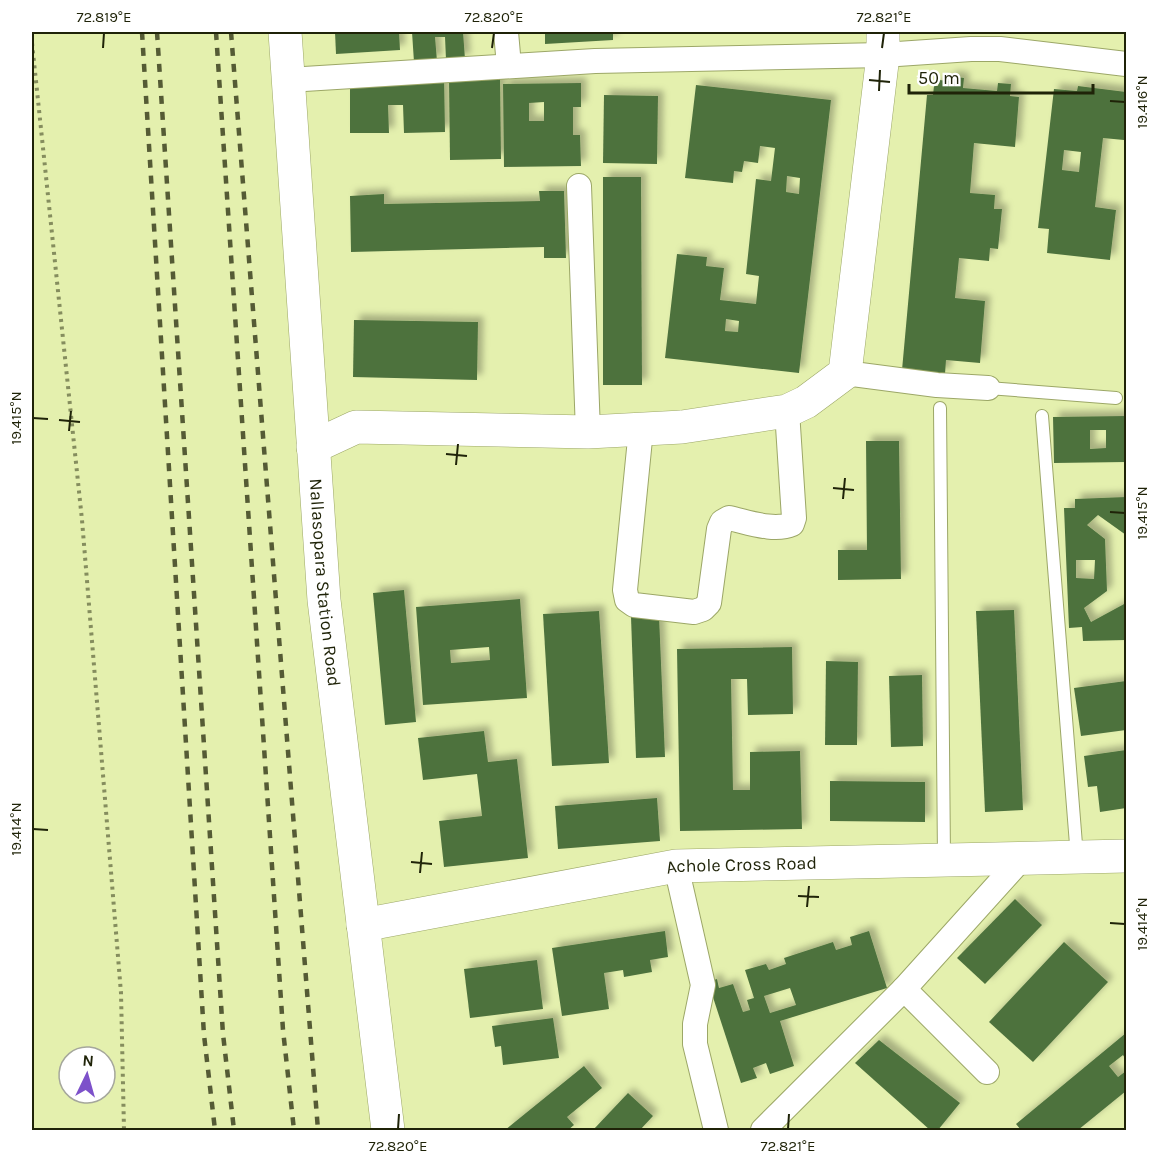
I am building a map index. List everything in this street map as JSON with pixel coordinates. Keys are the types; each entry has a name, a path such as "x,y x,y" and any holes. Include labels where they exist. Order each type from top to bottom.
{"street":[{"name":"Nallasopara Station Road","path":"285,32 324,600 388,1131"},
{"path":"506,32 509,66"},
{"path":"288,80 883,43 1000,49 1126,64"},
{"path":"845,373 883,43"},
{"path":"579,186 588,432"},
{"path":"312,447 356,428 588,432 682,427 788,411 806,402 845,373 937,385 988,388"},
{"path":"641,429 625,590 627,600 634,605 694,612 703,609 709,603 719,529 722,522 729,518 775,527 792,524 794,518 788,411"},
{"name":"Achole Cross Road","path":"363,925 676,867 1126,856"},
{"path":"763,1131 904,989 1023,857"},
{"path":"676,867 703,985 695,1024 695,1044 716,1131"},
{"path":"904,989 987,1072"}],"lane":[{"path":"988,388 1116,398"},
{"path":"940,408 944,859"},
{"path":"1042,416 1077,858"}],"path":[{"path":"32,43 82,520 121,993 124,1131"}],"building":[{"path":"335,32 399,32 400,50 336,54"},
{"path":"412,32 463,32 465,59 446,60 445,37 435,37 437,61 414,62"},
{"path":"545,32 613,32 613,40 545,44"},
{"path":"444,76 445,132 404,133 403,105 388,105 389,133 350,133 350,77"},
{"path":"950,76 964,78 963,88 997,91 998,83 1011,84 1010,96 1019,97 1015,147 974,143 970,193 995,195 994,209 1002,209 998,249 990,248 989,261 959,258 955,298 985,301 980,363 946,360 945,374 902,370 927,95 933,95 934,86 938,86 939,80 950,81"},
{"path":"500,79 501,159 450,160 449,80"},
{"path":"581,83 581,107 573,107 573,135 580,135 581,166 504,167 503,84","holes":["544,102 544,121 529,121 529,103"]},
{"path":"696,85 831,100 799,373 665,358 677,254 707,257 706,266 724,268 720,300 756,304 759,276 746,274 756,179 771,181 775,148 760,146 758,163 744,161 742,172 734,171 733,183 685,178","holes":["787,176 800,178 799,194 786,192","726,319 739,321 738,332 725,331"]},
{"path":"1078,86 1126,92 1124,140 1103,138 1095,207 1116,210 1110,260 1047,253 1049,229 1038,228 1054,89 1077,91","holes":["1064,150 1081,152 1079,172 1062,170"]},
{"path":"604,95 658,96 657,164 603,163"},
{"path":"603,177 641,177 642,385 603,385"},
{"path":"539,191 564,191 566,258 544,258 544,247 351,252 350,196 384,194 384,204 540,201"},
{"path":"354,320 478,322 477,380 353,377"},
{"path":"1126,416 1126,462 1054,463 1053,417","holes":["1090,430 1106,430 1106,448 1090,449"]},
{"path":"866,441 899,441 901,579 838,580 838,550 867,550"},
{"path":"1126,497 1126,508 1124,508 1126,535 1098,515 1087,525 1105,539 1107,591 1084,608 1091,622 1126,603 1126,640 1083,641 1082,627 1069,628 1064,508 1075,508 1075,499","holes":["1076,560 1095,560 1094,579 1076,578"]},
{"path":"404,590 416,722 385,725 373,593"},
{"path":"520,599 527,698 423,705 416,607","holes":["489,647 490,660 451,663 450,650"]},
{"path":"1014,610 1023,810 985,812 976,611"},
{"path":"599,611 609,763 552,766 543,614"},
{"path":"659,616 665,757 636,758 631,617"},
{"path":"792,647 793,714 748,715 747,679 731,679 733,790 750,790 750,752 800,751 802,829 680,831 677,649"},
{"path":"826,661 858,662 857,745 825,745"},
{"path":"922,675 923,746 891,747 889,676"},
{"path":"1126,681 1126,730 1081,736 1074,688"},
{"path":"484,731 488,762 517,759 528,858 444,867 439,821 482,816 477,774 423,780 418,738"},
{"path":"1126,750 1126,808 1100,812 1097,786 1088,787 1084,756"},
{"path":"830,781 925,782 925,822 830,821"},
{"path":"657,798 660,841 558,849 555,806"},
{"path":"1015,899 1042,925 985,984 957,958"},
{"path":"665,931 668,957 650,960 652,972 624,977 623,970 604,973 609,1009 562,1016 552,948"},
{"path":"869,931 887,988 780,1021 794,1066 770,1074 766,1063 753,1068 757,1078 741,1083 708,982 717,979 719,988 733,984 743,1012 750,1010 747,1000 754,998 745,970 766,964 769,970 786,964 784,958 833,942 836,950 852,945 850,937","holes":["790,988 796,1005 770,1013 764,996"]},
{"path":"1064,942 1108,982 1033,1062 989,1022"},
{"path":"537,960 543,1009 470,1018 464,969"},
{"path":"553,1018 559,1058 503,1065 501,1046 495,1047 492,1026"},
{"path":"1126,1033 1126,1060 1123,1055 1109,1066 1118,1077 1126,1071 1126,1091 1078,1130 1021,1130 1016,1124"},
{"path":"879,1040 960,1103 938,1130 930,1130 855,1063"},
{"path":"584,1066 602,1088 567,1117 574,1125 568,1130 505,1130"},
{"path":"628,1093 653,1116 640,1130 593,1130"}],"railway":[{"path":"142,32 204,1035 215,1130"},
{"path":"157,32 223,1034 234,1130"},
{"path":"216,32 283,1030 294,1130"},
{"path":"231,32 318,1130"}]}
